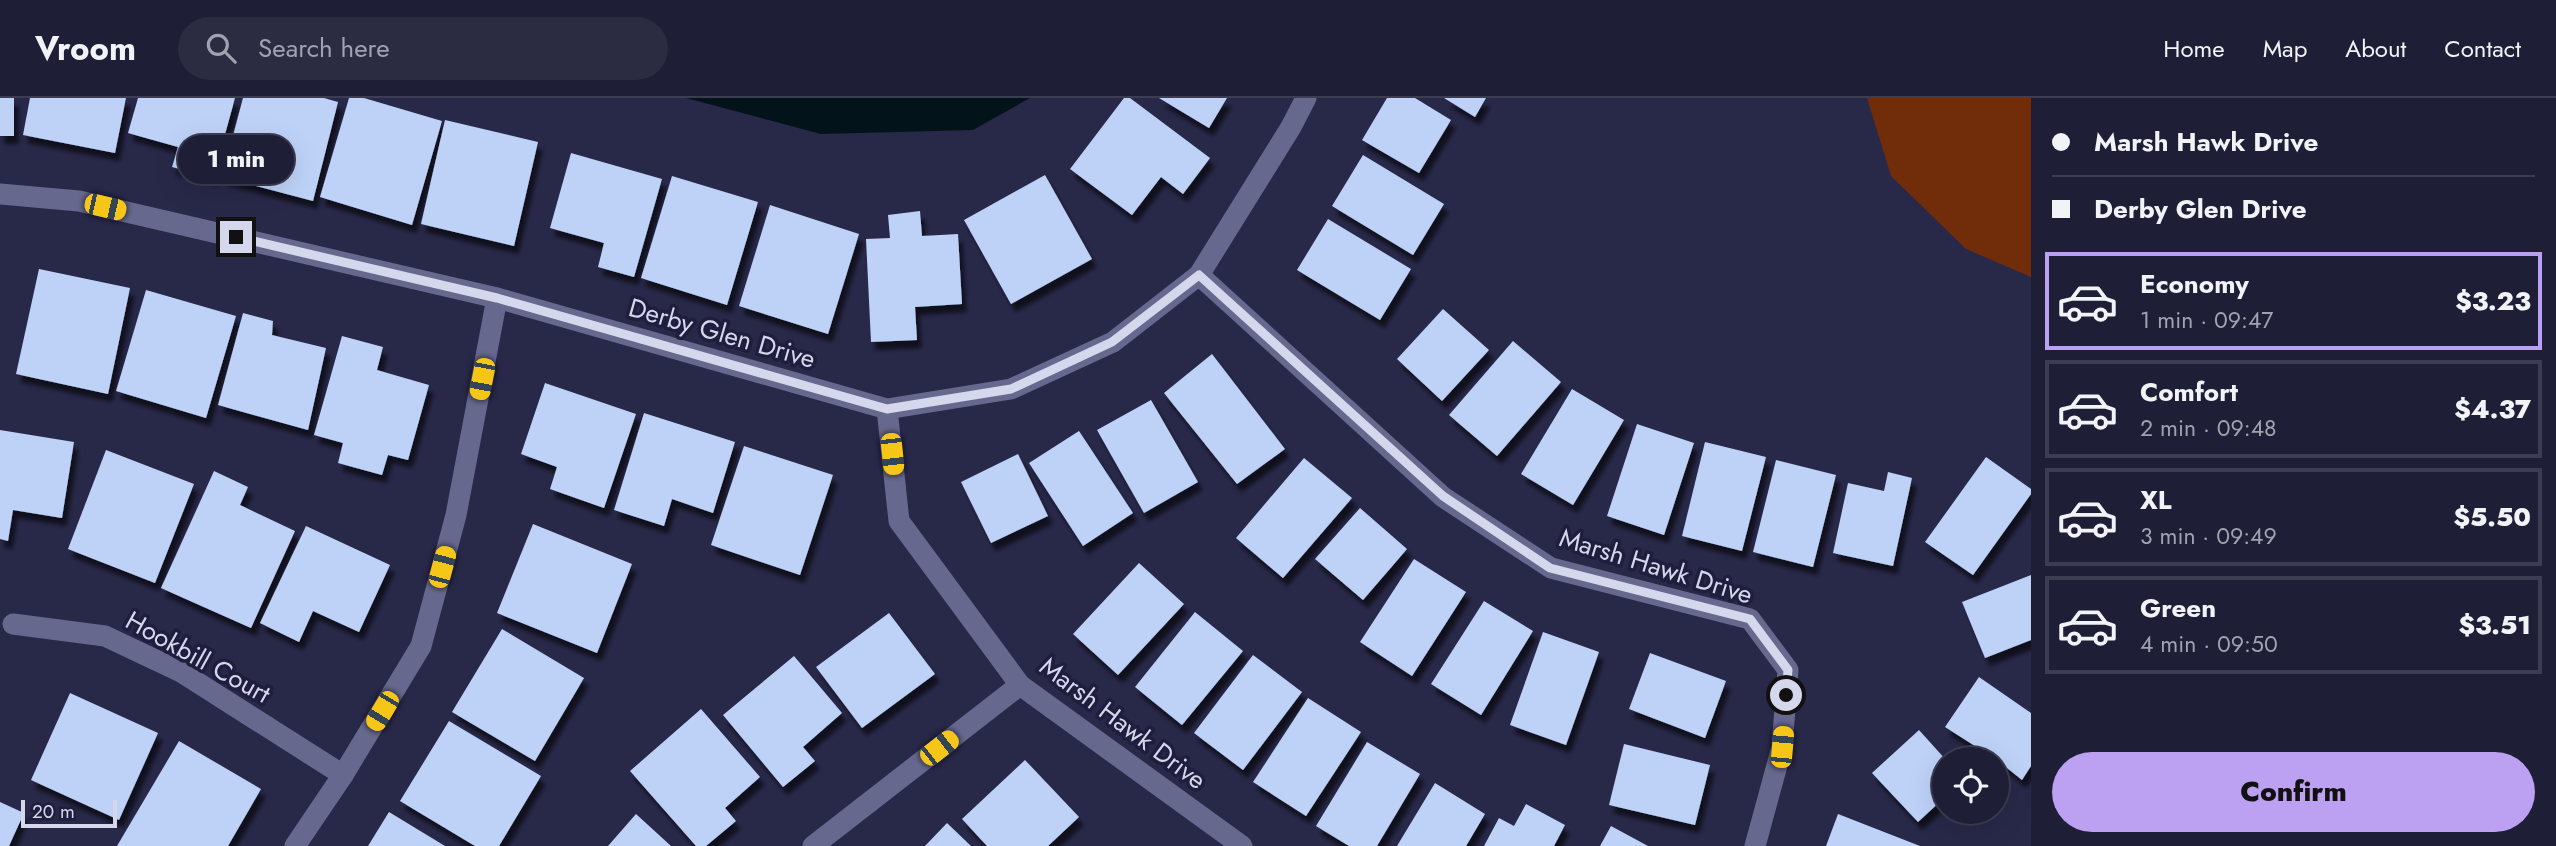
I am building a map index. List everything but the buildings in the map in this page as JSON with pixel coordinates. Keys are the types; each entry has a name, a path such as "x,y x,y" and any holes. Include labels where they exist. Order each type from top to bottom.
{"street":[{"name":"Derby Glen Drive","path":"0,194 79,201 497,298 887,409 1011,389 1112,342 1199,275 1306,98"},
{"name":"Marsh Hawk Drive","path":"1199,275 1443,496 1550,568 1750,619 1788,670 1782,747 1755,846"},
{"path":"295,846 343,775 421,646 456,515 497,298"},
{"name":"Marsh Hawk Drive","path":"887,409 899,521 1020,685 1242,846"},
{"name":"Hookbill Court","path":"13,624 106,636 181,673 343,775"},
{"path":"813,846 1020,685"}],"shaded area":[{"path":"686,98 1030,98 973,130 821,134"},
{"path":"1867,98 2031,98 2031,277 1966,249 1891,176"}],"route":[{"path":"236,237 497,298 887,409 1011,389 1112,342 1199,275 1443,496 1550,568 1750,619 1788,670 1786,695"}]}
